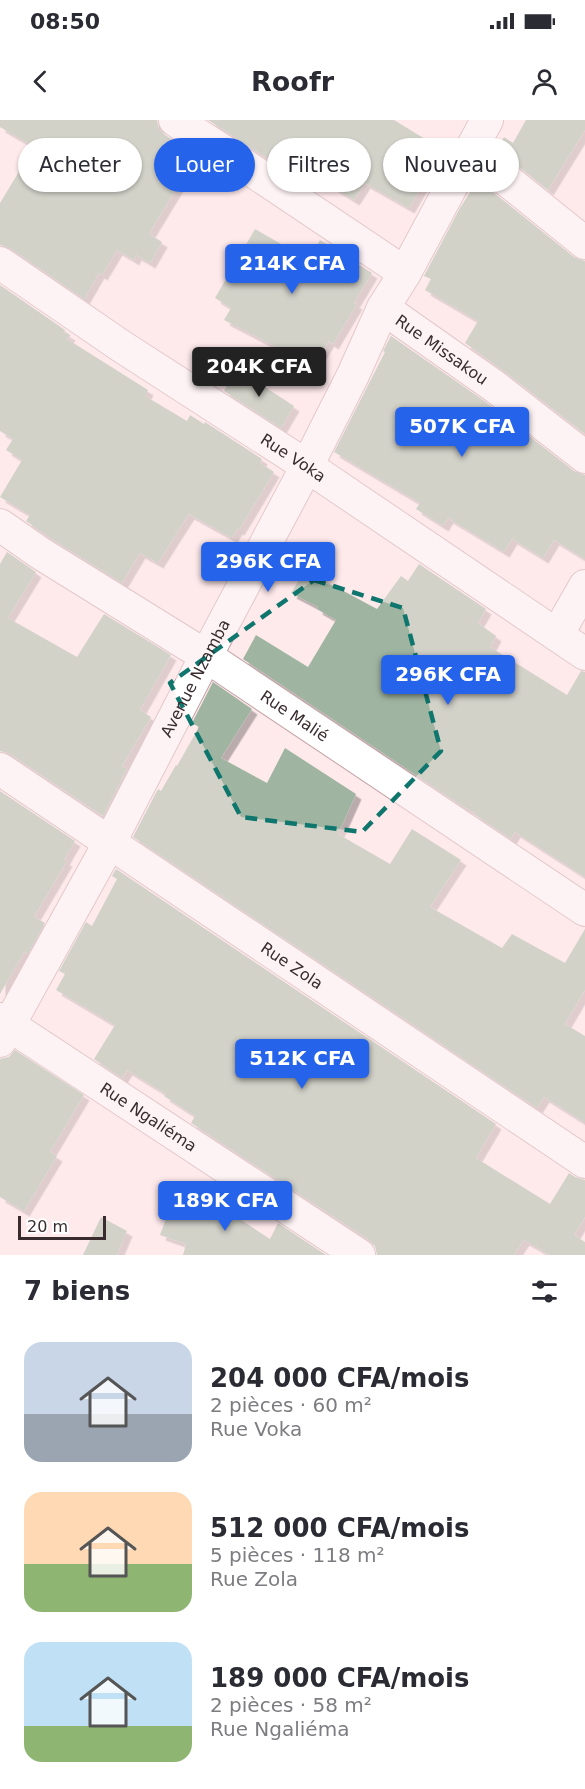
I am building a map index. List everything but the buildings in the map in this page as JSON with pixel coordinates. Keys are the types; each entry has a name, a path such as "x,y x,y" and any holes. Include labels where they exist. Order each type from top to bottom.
{"street":[{"path":"175,120 405,273"},
{"name":"Avenue Nzamba","path":"478,138 487,120"},
{"path":"519,190 585,243"},
{"name":"Avenue Nzamba","path":"3,1028 110,842 307,466 353,375 383,308 449,192"},
{"name":"Rue Voka","path":"0,263 121,346 307,466 585,654"},
{"name":"Rue Missakou","path":"383,308 494,386 585,457"},
{"name":"Rue Malié","path":"0,525 39,553 206,656 585,910"},
{"path":"557,635 585,586"},
{"name":"Rue Zola","path":"0,769 585,1162"},
{"name":"Rue Ngaliéma","path":"3,1028 358,1255"}],"highlighted area":[{"path":"314,580 403,608 441,751 362,832 241,817 170,683"}]}
